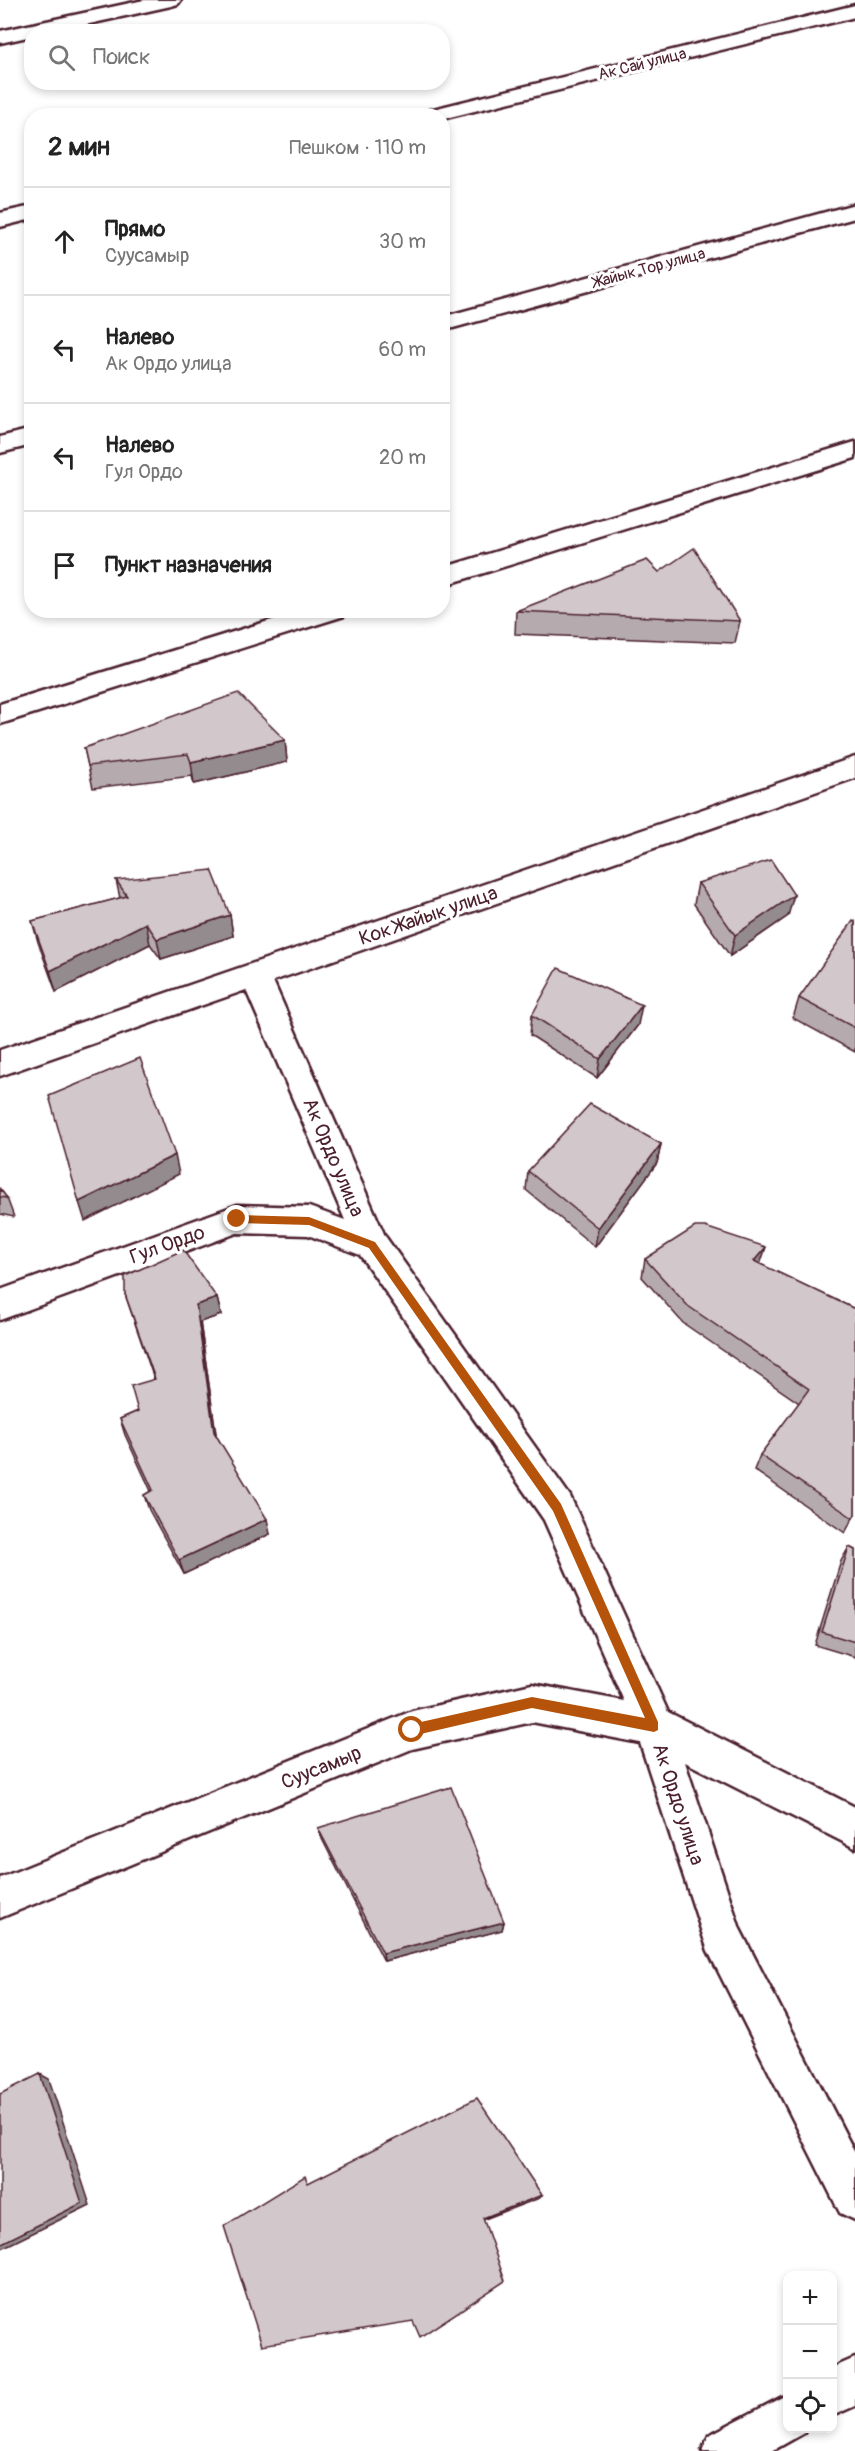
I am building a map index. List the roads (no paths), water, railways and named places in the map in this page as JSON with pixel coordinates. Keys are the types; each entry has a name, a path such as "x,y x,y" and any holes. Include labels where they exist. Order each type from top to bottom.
{"street":[{"path":"60,24 171,0"},
{"name":"Ак Сай улица","path":"450,111 855,12"},
{"path":"0,37 24,32"},
{"name":"Жайык Тор улица","path":"450,322 855,211"},
{"path":"0,220 24,214"},
{"path":"0,445 24,439"},
{"path":"450,575 855,450"},
{"path":"0,714 309,618"},
{"name":"Кок Жайык улица","path":"0,1063 855,768"},
{"name":"Ак Ордо улица","path":"255,975 372,1245 557,1508 654,1726 722,1937 855,2198"},
{"name":"Гул Ордо","path":"0,1305 237,1219 309,1221 372,1245"},
{"name":"Суусамыр","path":"0,1898 412,1730 532,1702 654,1726 855,1828"},
{"path":"837,2390 855,2381"},
{"path":"725,2451 783,2421"}]}
